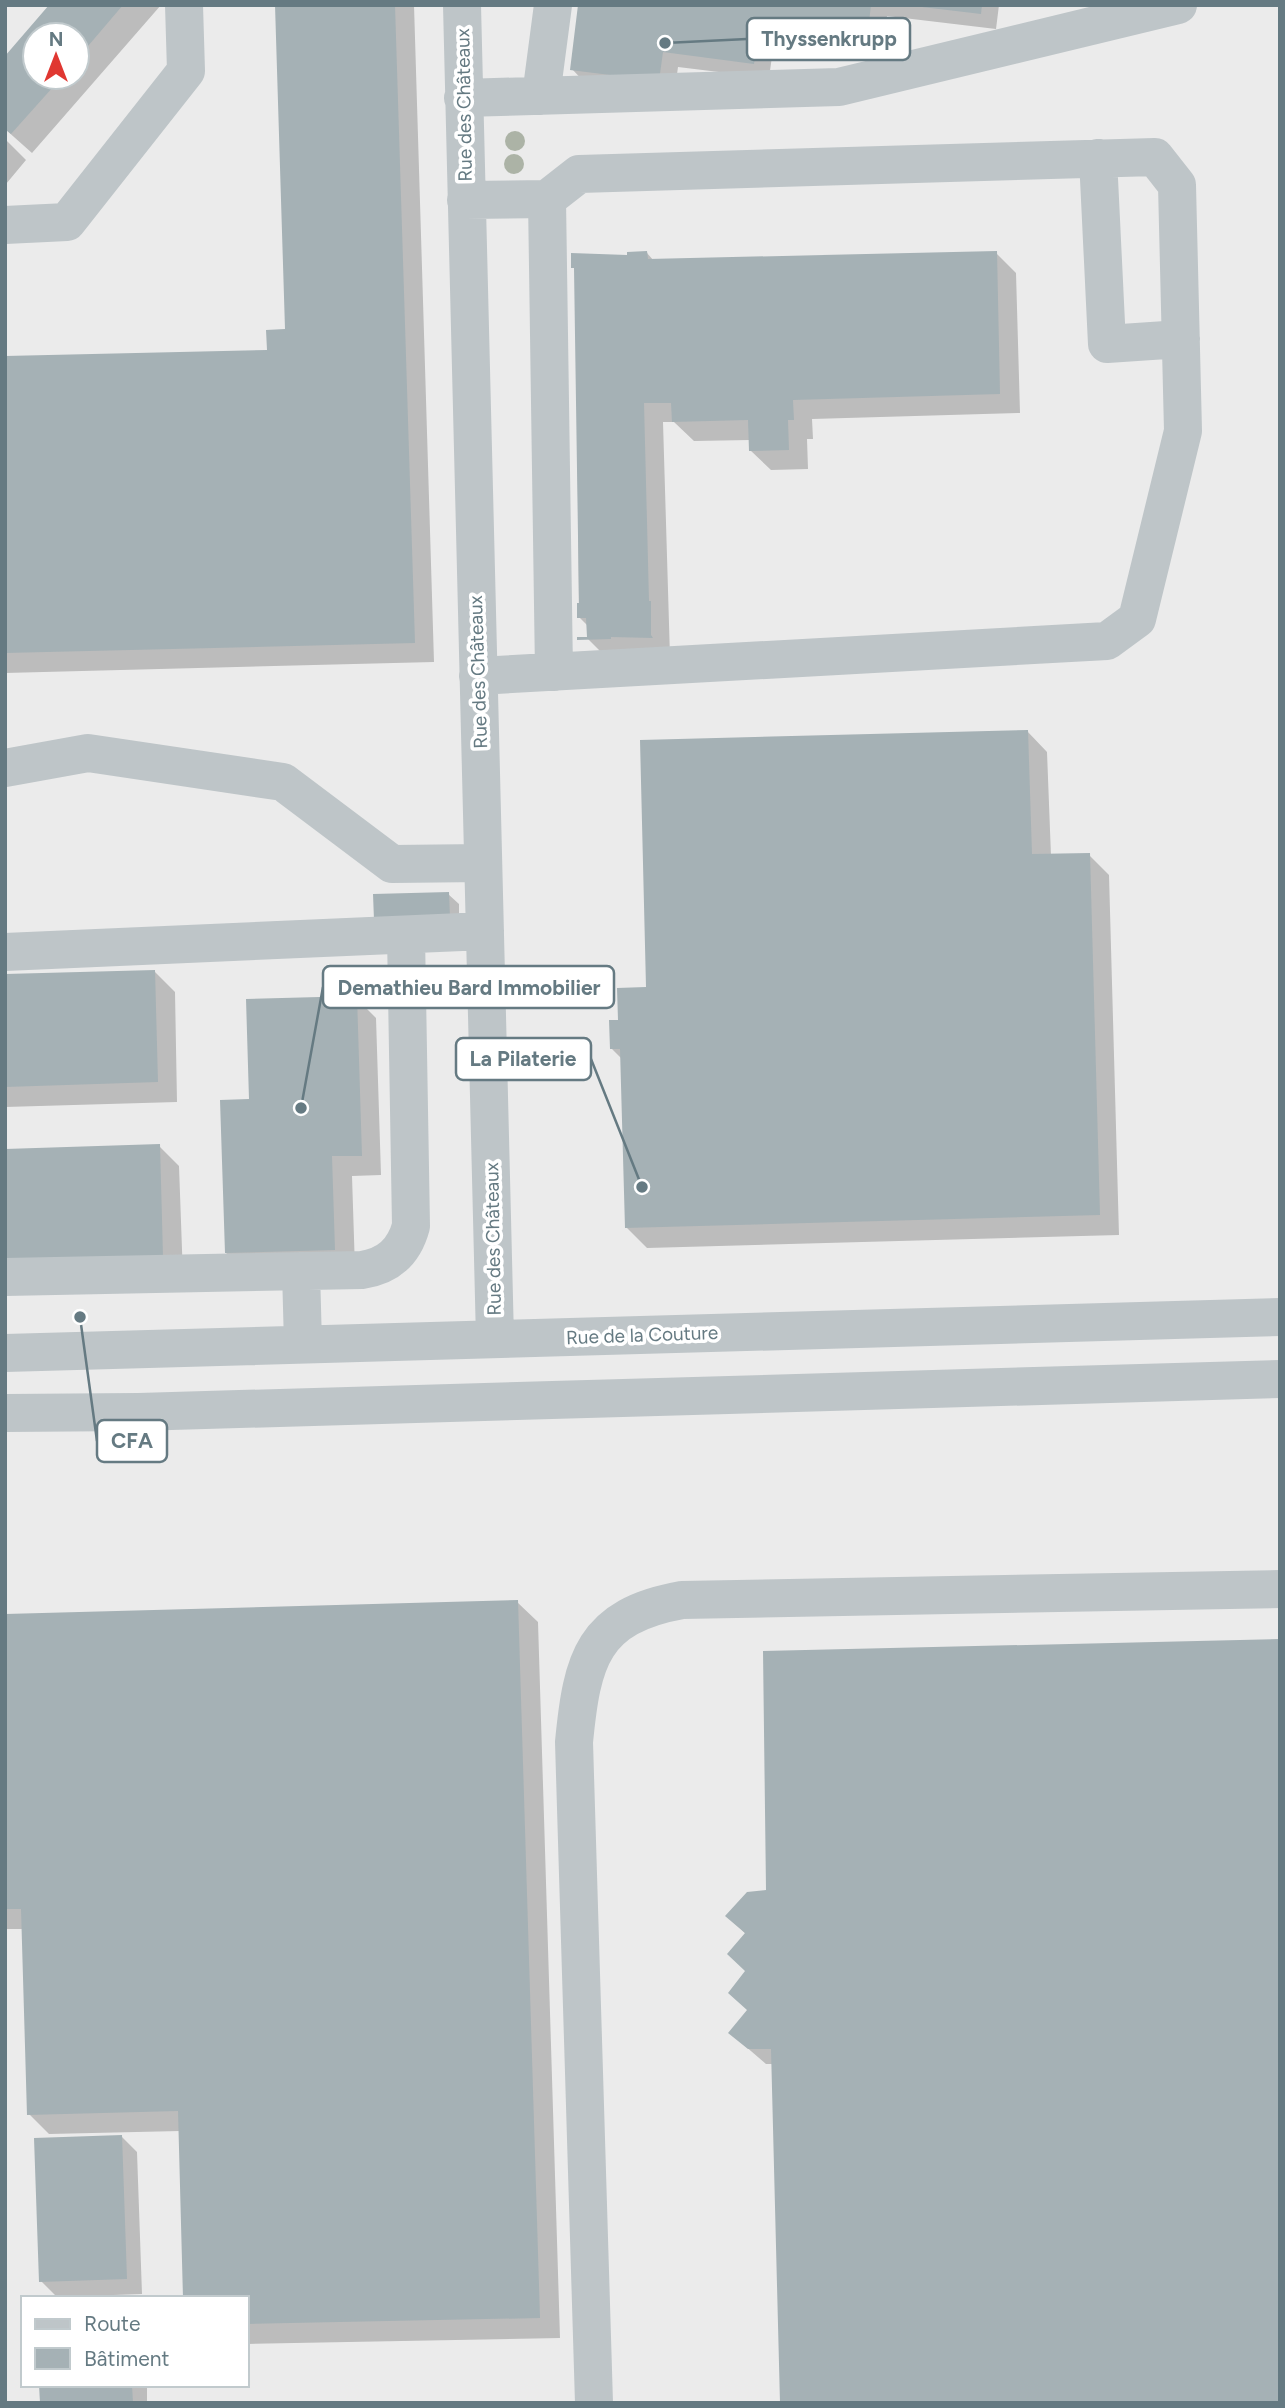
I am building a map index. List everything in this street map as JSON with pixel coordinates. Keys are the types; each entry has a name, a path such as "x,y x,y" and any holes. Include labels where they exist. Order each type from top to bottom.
{"street":[{"path":"5,225 67,222 186,71 184,5"},
{"name":"Rue des Châteaux","path":"462,5 495,1339"},
{"path":"541,96 553,5"},
{"path":"463,99 839,87 1178,5"},
{"path":"466,200 547,199 579,174 1155,157 1177,185 1181,339 1183,431 1138,620 1107,641 478,676"},
{"path":"1098,159 1107,344 1181,339"},
{"path":"547,199 554,672"},
{"path":"5,768 88,753 283,782 392,863 483,863"},
{"path":"5,952 485,932"},
{"path":"5,1277 362,1270 377,1268 389,1261 400,1251 407,1238 412,1208 406,935"},
{"path":"301,1271 303,1344"},
{"name":"Rue de la Couture","path":"5,1353 1280,1317"},
{"path":"5,1413 152,1412 1280,1378"},
{"path":"594,2403 574,1742 582,1684 593,1652 603,1637 628,1616 659,1604 682,1600 1280,1589"}],"shaded area":[{"path":"5,5 1280,5 1280,2403 5,2403"}],"building":[{"path":"49,5 123,5 91,43 91,21 35,21"},
{"path":"275,5 395,5 415,643 5,653 5,356 267,350 266,330 285,329"},
{"path":"578,5 871,5 866,48 758,35 754,64 663,52 659,81 570,70"},
{"path":"922,5 982,5 981,14"},
{"path":"21,37 21,91 49,91 11,134 5,129 5,56"},
{"path":"647,251 648,259 997,251 1000,394 793,400 794,420 788,420 789,450 749,451 748,420 672,422 671,403 644,403 649,601 653,638 611,637 577,640 577,637 587,637 586,618 577,618 579,603 574,268 571,268 571,253 627,255 627,252"},
{"path":"1028,730 1032,854 1090,853 1100,1215 625,1228 620,1049 610,1049 609,1020 618,1020 617,988 646,987 640,740"},
{"path":"449,892 450,919 374,920 373,894"},
{"path":"155,970 158,1082 5,1087 5,974"},
{"path":"357,996 362,1156 332,1156 335,1250 225,1253 220,1100 249,1099 246,999"},
{"path":"160,1144 163,1257 5,1262 5,1149"},
{"path":"518,1600 540,2318 248,2324 248,2296 183,2296 178,2111 27,2115 21,1909 5,1909 5,1614"},
{"path":"1280,1639 1280,2403 780,2403 771,2049 748,2049 728,2033 747,2010 728,1993 745,1971 727,1954 745,1933 725,1916 747,1892 766,1890 763,1651"},
{"path":"122,2135 127,2279 39,2282 34,2138"},
{"path":"39,2387 132,2387 133,2403 40,2403"}],"place":[{"name":"Thyssenkrupp","path":"665,43"},
{"name":"Demathieu Bard Immobilier","path":"301,1108"},
{"name":"La Pilaterie","path":"642,1187"},
{"name":"CFA","path":"80,1317"}]}
